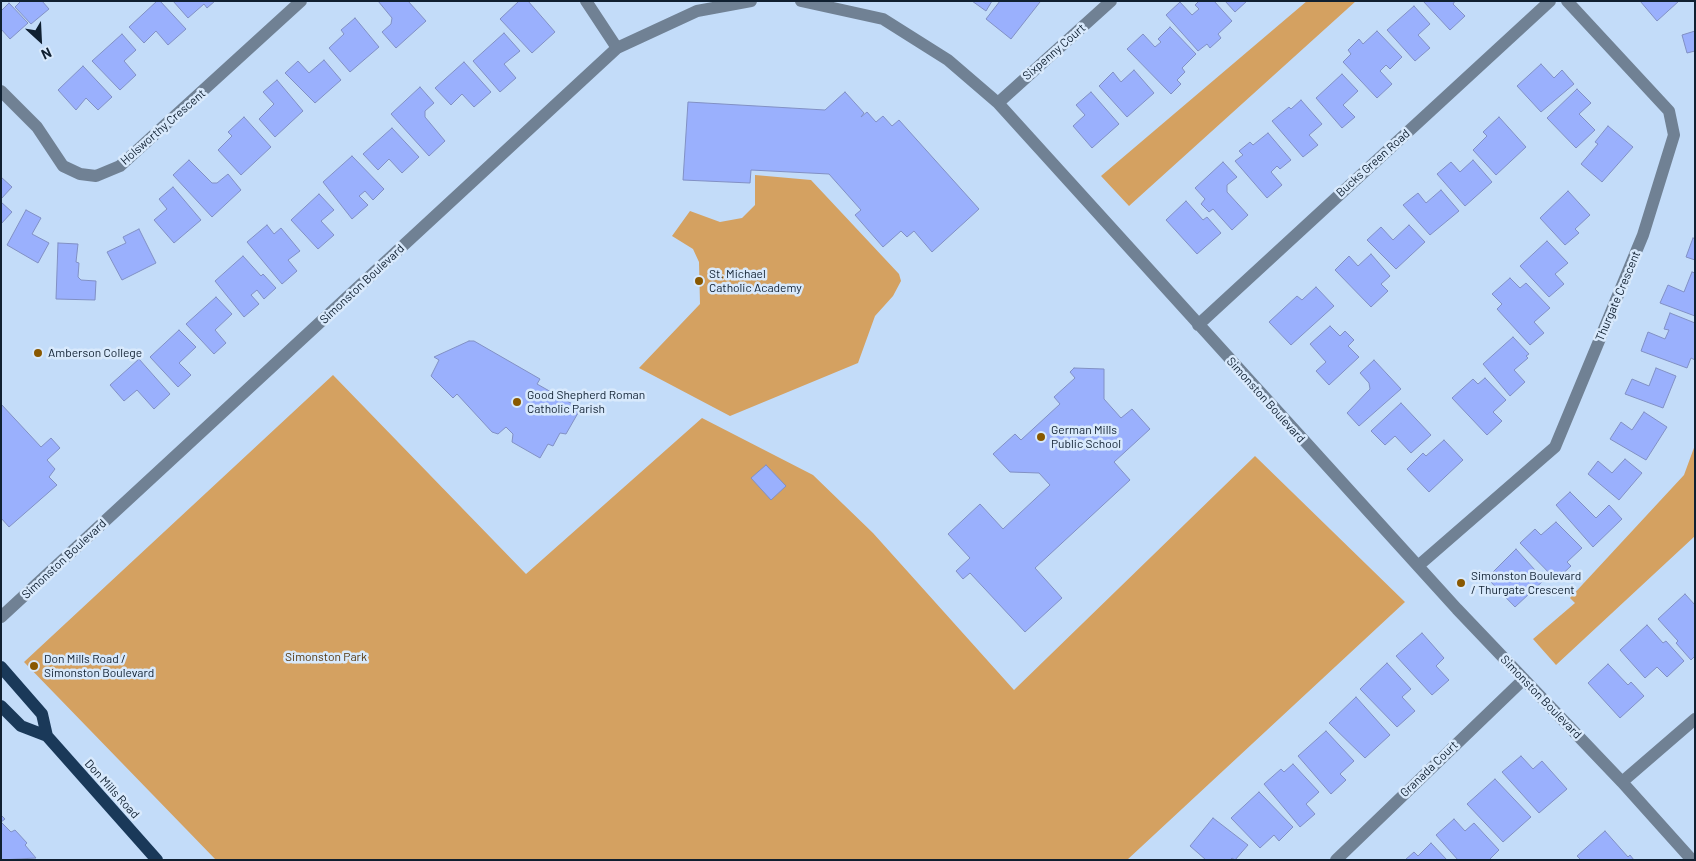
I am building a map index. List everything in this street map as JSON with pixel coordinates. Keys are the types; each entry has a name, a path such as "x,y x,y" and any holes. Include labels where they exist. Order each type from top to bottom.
{"main road":[{"name":"Don Mills Road","path":"1,667 42,714 47,736"},
{"name":"Don Mills Road","path":"1,706 21,726 47,736 157,860"}],"street":[{"name":"Holsworthy Crescent","path":"1,91 37,127 64,166 80,174 96,176 120,166 301,1"},
{"path":"586,1 617,48"},
{"name":"Simonston Boulevard","path":"1,617 617,48 697,11 751,1"},
{"name":"Simonston Boulevard","path":"801,1 820,3 883,19 948,60 998,103 1418,566 1622,782 1692,860"},
{"name":"Sixpenny Court","path":"998,103 1111,1"},
{"name":"Bucks Green Road","path":"1198,325 1550,1"},
{"name":"Thurgate Crescent","path":"1418,566 1555,447 1643,235 1674,135 1670,110 1567,1"},
{"name":"Granada Court","path":"1336,860 1524,679"},
{"path":"1622,782 1695,719"}],"green space":[{"path":"1307,1 1356,1 1129,206 1101,176"},
{"path":"755,175 811,180 899,274 901,281 893,296 875,316 858,363 730,416 639,368 700,304 699,262 693,249 672,236 690,211 720,222 742,218 755,205"},
{"name":"Simonston Park","path":"333,375 526,574 702,418 813,475 873,533 1014,690 1255,456 1405,602 1127,860 216,860 24,662"},
{"path":"1695,445 1695,536 1556,665 1533,639 1575,603 1570,598 1684,475"}],"building":[{"path":"21,1 42,1 49,9 31,24 15,7"},
{"path":"157,1 160,1 186,29 168,45 156,31 144,43 129,27"},
{"path":"173,1 215,1 207,8 204,4 188,18"},
{"path":"378,1 408,1 426,21 396,48 382,32 391,24 392,18"},
{"path":"519,1 528,1 555,32 532,53 500,19"},
{"path":"972,1 992,1 986,11"},
{"path":"1000,1 1040,2 1011,39 986,19"},
{"path":"1199,1 1214,1 1232,21 1218,34 1221,38 1210,48 1207,44 1198,51 1166,15 1180,2 1192,15 1199,9 1195,5"},
{"path":"1225,1 1247,1 1235,12"},
{"path":"1423,1 1455,1 1453,4 1465,16 1450,30"},
{"path":"1640,1 1679,1 1657,21"},
{"path":"9,3 28,23 10,39 1,29 1,11"},
{"path":"1414,6 1430,24 1418,35 1430,48 1415,61 1387,30"},
{"path":"355,18 379,47 350,72 329,48 344,34 341,30"},
{"path":"1170,27 1196,54 1182,68 1185,72 1177,80 1181,84 1171,94 1127,49 1143,34 1155,47 1161,42 1158,39"},
{"path":"1377,31 1402,57 1390,69 1386,65 1380,71 1392,84 1377,98 1343,62 1351,54 1348,50 1359,39 1363,44"},
{"path":"1695,31 1695,51 1687,53 1682,35"},
{"path":"504,33 520,51 504,64 516,78 500,92 473,61"},
{"path":"122,34 136,50 124,61 136,75 120,90 92,61"},
{"path":"324,60 341,80 315,103 285,73 298,61 309,73"},
{"path":"464,62 491,92 474,107 462,94 451,105 435,88"},
{"path":"1541,64 1554,78 1562,70 1574,84 1541,112 1517,86"},
{"path":"83,66 112,97 98,110 86,98 76,110 58,90"},
{"path":"1134,70 1154,93 1127,117 1099,86 1113,72 1121,82"},
{"path":"1342,74 1358,91 1343,105 1355,117 1342,128 1316,98"},
{"path":"277,80 303,111 275,137 259,119 274,104 263,92"},
{"path":"420,87 434,103 425,111 425,117 445,141 429,156 391,114"},
{"path":"1577,89 1591,103 1579,114 1595,130 1576,148 1547,118"},
{"path":"845,92 864,113 861,117 867,112 876,122 883,116 892,126 899,120 979,209 932,252 914,231 907,237 901,231 883,247 855,215 861,210 829,174 751,170 750,183 683,180 688,102 825,110"},
{"path":"1091,92 1119,124 1092,148 1073,126 1085,115 1076,105"},
{"path":"1301,100 1322,124 1309,135 1318,145 1303,157 1272,121"},
{"path":"244,117 271,147 241,175 218,150 232,136 228,132"},
{"path":"1499,117 1526,147 1496,175 1473,150 1487,136 1483,132"},
{"path":"1608,126 1633,147 1602,182 1581,164 1598,144 1595,142"},
{"path":"392,128 419,157 402,173 389,159 378,170 363,154"},
{"path":"1268,133 1291,160 1280,169 1277,166 1271,172 1282,185 1267,198 1235,161 1243,155 1239,151 1250,142 1253,145"},
{"path":"352,156 384,189 373,200 365,191 359,196 368,205 352,219 323,182"},
{"path":"189,160 212,183 217,183 228,174 241,190 212,217 173,175"},
{"path":"1473,160 1492,182 1465,206 1437,174 1451,162 1460,172"},
{"path":"1223,162 1237,177 1227,185 1227,192 1248,215 1232,230 1213,209 1209,212 1201,204 1205,199 1195,188"},
{"path":"1,177 12,187 1,199"},
{"path":"173,187 201,220 174,243 154,220 167,209 159,199"},
{"path":"1441,190 1459,211 1430,235 1403,205 1418,193 1426,203"},
{"path":"1568,191 1590,215 1575,229 1579,233 1565,245 1540,218"},
{"path":"319,194 334,210 321,221 334,235 318,249 291,220"},
{"path":"1186,201 1203,220 1207,217 1221,233 1197,254 1166,220"},
{"path":"1,202 12,212 1,224"},
{"path":"26,210 41,218 32,234 49,243 38,263 7,245"},
{"path":"267,225 274,234 281,228 300,251 288,260 297,271 282,284 247,242"},
{"path":"1409,225 1425,242 1396,269 1367,240 1381,227 1393,240"},
{"path":"139,229 156,263 122,280 107,252 126,243 123,237"},
{"path":"1693,238 1695,239 1695,260 1686,257"},
{"path":"1547,241 1568,263 1555,274 1564,284 1549,297 1520,266"},
{"path":"58,243 78,244 76,262 79,263 78,277 81,280 96,281 95,300 56,299"},
{"path":"1371,254 1390,276 1381,284 1388,291 1371,307 1335,270 1349,256 1358,266"},
{"path":"243,256 261,276 263,274 276,288 264,299 257,290 251,295 259,304 244,317 215,281"},
{"path":"1692,272 1695,273 1695,316 1660,303 1668,285 1684,292"},
{"path":"1510,278 1520,288 1526,283 1550,308 1534,322 1544,333 1530,345 1497,309 1502,304 1492,294"},
{"path":"1316,287 1334,306 1291,345 1269,322 1297,296 1302,300"},
{"path":"216,297 232,314 215,330 226,343 214,354 186,324"},
{"path":"1670,313 1695,323 1695,360 1691,358 1687,368 1641,351 1648,332 1665,339 1669,330 1664,329"},
{"path":"1330,326 1340,336 1345,331 1354,340 1348,346 1359,357 1329,385 1316,371 1326,362 1310,344"},
{"path":"179,330 196,347 179,363 191,375 178,387 150,357"},
{"path":"1513,337 1529,354 1526,356 1528,358 1514,370 1525,382 1510,396 1483,364"},
{"name":"Good Shepherd Roman Catholic Parish","path":"469,341 474,341 540,379 537,384 576,406 578,413 566,434 560,433 553,446 548,444 540,458 512,442 513,434 506,427 498,434 492,432 457,394 453,398 431,376 439,360 434,357"},
{"path":"139,359 170,394 154,409 137,390 124,401 110,385"},
{"path":"1374,360 1401,389 1359,426 1347,413 1370,389 1369,383 1360,373"},
{"path":"1074,368 1104,369 1104,399 1121,418 1132,409 1150,429 1114,462 1130,480 1035,568 1062,598 1025,632 970,573 963,579 956,571 970,558 948,534 980,504 1003,529 1050,485 1039,473 1010,472 993,454 1015,434 1021,440 1060,404 1054,397 1075,378 1070,372"},
{"path":"1656,368 1676,376 1663,408 1625,394 1632,379 1649,386"},
{"path":"1485,378 1506,400 1493,412 1502,421 1487,435 1452,398 1473,379 1478,384"},
{"path":"1401,403 1431,435 1411,453 1395,436 1385,445 1371,431"},
{"path":"1,404 41,447 51,438 60,448 47,460 55,469 49,477 57,485 9,527 1,518"},
{"path":"1644,412 1667,427 1646,460 1610,439 1621,422 1632,430"},
{"path":"1444,440 1463,460 1429,492 1407,469 1423,453 1426,456"},
{"path":"1625,459 1642,473 1619,500 1588,474 1598,461 1612,473"},
{"path":"766,465 786,486 771,500 751,478"},
{"path":"1570,492 1596,518 1609,505 1622,519 1593,547 1556,505"},
{"path":"1556,522 1582,548 1567,562 1571,566 1556,580 1520,543 1535,529 1541,535"},
{"path":"1516,549 1544,580 1515,607 1487,578"},
{"path":"1685,594 1695,605 1695,656 1691,660 1676,643 1678,641 1658,619"},
{"path":"1647,625 1663,643 1666,641 1684,661 1667,677 1657,667 1645,678 1620,650"},
{"path":"1422,633 1444,658 1436,666 1449,680 1432,695 1396,656"},
{"path":"1387,663 1411,689 1402,697 1415,711 1397,727 1360,689"},
{"path":"1608,664 1628,685 1631,682 1644,696 1620,718 1588,683"},
{"path":"1356,697 1390,735 1365,758 1329,723"},
{"path":"1326,731 1354,761 1340,774 1346,780 1331,794 1298,756"},
{"path":"1521,756 1533,769 1542,761 1567,789 1539,813 1502,772"},
{"path":"1293,764 1319,792 1306,804 1315,814 1300,827 1264,784 1281,769 1284,772"},
{"path":"1495,779 1531,817 1503,842 1467,804"},
{"path":"1259,792 1293,827 1279,841 1274,835 1260,848 1231,818"},
{"path":"1213,818 1248,845 1235,860 1232,858 1230,860 1206,860 1190,846"},
{"path":"1454,819 1465,831 1474,823 1499,850 1489,860 1458,860 1436,835"},
{"path":"1,822 11,832 15,830 27,843 25,845 36,858 1,860"},
{"path":"1605,831 1628,857 1630,855 1634,860 1581,860 1577,856"},
{"path":"1431,843 1447,860 1405,860 1414,852 1418,856"}],"place":[{"name":"St. Michael Catholic Academy","path":"699,281"},
{"name":"Amberson College","path":"38,353"},
{"name":"Good Shepherd Roman Catholic Parish","path":"517,402"},
{"name":"German Mills Public School","path":"1041,437"},
{"name":"Simonston Boulevard / Thurgate Crescent","path":"1461,583"},
{"name":"Don Mills Road / Simonston Boulevard","path":"34,666"}]}
